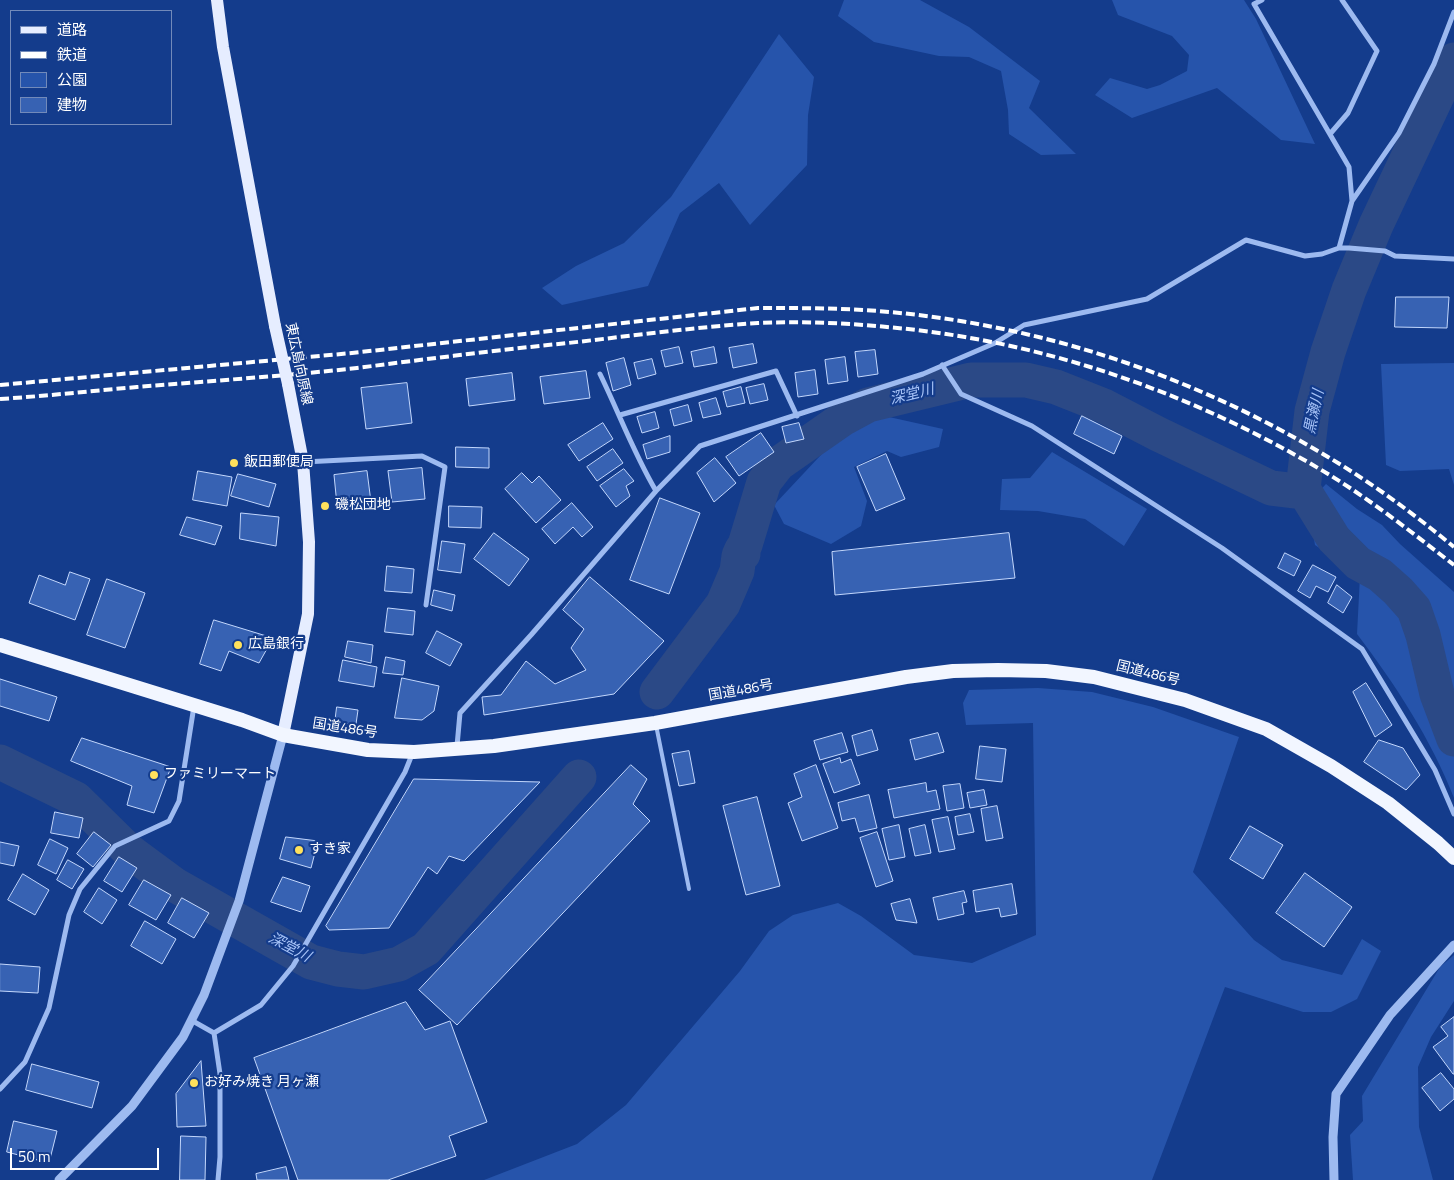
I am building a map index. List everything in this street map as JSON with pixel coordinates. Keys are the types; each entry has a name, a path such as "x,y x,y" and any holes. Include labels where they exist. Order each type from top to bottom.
{"highway":[{"name":"国道486号","path":"0,646 242,720 283,735 368,750 414,752 494,746 656,723 906,677 998,670 1046,671 1094,677 1185,700 1266,729 1331,766 1388,803 1454,858"}],"main road":[{"name":"東広島向原線","path":"217,0 223,47 274,326 288,384 303,462 308,542 308,614 283,735"}],"street":[{"path":"1262,0 1254,4 1349,167 1352,202"},
{"path":"1330,134 1348,113 1377,51 1342,0"},
{"path":"1339,248 1352,202 1399,133 1434,64 1454,12"},
{"path":"457,749 460,712 531,635 656,491 700,446 923,374 995,343 1024,325 1148,299 1246,240 1305,256 1322,254 1339,248 1349,248 1386,251 1395,256 1454,260"},
{"path":"942,366 961,394 1032,426 1222,548 1362,649 1435,770 1454,814"},
{"path":"620,415 776,371 797,416"},
{"path":"600,374 620,415 640,464 656,491"},
{"path":"303,462 422,456 445,467 426,605"},
{"path":"0,1089 24,1062 49,1008 70,915 80,889 115,846 169,821 179,801 194,706"},
{"path":"59,1180 132,1106 183,1037 192,1020 229,931 239,901 283,735"},
{"path":"214,1033 261,1005 293,966 405,772 414,752"},
{"path":"1334,1180 1333,1137 1336,1094 1390,1015 1454,945"},
{"path":"192,1020 214,1033"},
{"path":"214,1033 220,1074 220,1157 218,1180"}],"lane":[{"path":"656,723 689,889"}],"green space":[{"path":"844,0 920,0 969,27 1040,81 1029,108 1076,154 1041,155 1009,134 1008,110 1001,71 969,57 939,56 874,42 838,16"},
{"path":"1112,0 1244,0 1256,19 1315,144 1281,140 1217,88 1132,118 1095,95 1110,78 1147,89 1160,85 1187,71 1189,55 1172,36 1118,15"},
{"path":"779,34 814,77 808,115 807,165 750,225 719,183 680,213 648,286 562,305 542,288 576,266 624,243 671,197"},
{"path":"1454,363 1454,485 1449,469 1400,471 1386,465 1381,364"},
{"path":"880,415 943,429 939,447 901,457 887,451 854,467 867,501 861,526 831,544 784,524 774,505 849,425"},
{"path":"1052,452 1147,509 1124,546 1085,519 1038,511 1000,510 1002,479 1030,478"},
{"path":"1326,484 1357,509 1382,525 1400,544 1454,592 1454,798 1423,733 1385,672 1357,634 1360,576 1315,545 1308,503"},
{"path":"1038,688 1092,692 1153,707 1239,737 1193,872 1254,940 1282,960 1342,975 1362,939 1381,951 1357,999 1331,1012 1303,1012 1225,987 1152,1180 484,1180 577,1144 626,1105 740,971 769,931 793,915 838,903 861,916 914,955 972,963 1036,935 1033,723 966,725 963,703 969,690"},
{"path":"1454,955 1454,1001 1431,1037 1418,1067 1419,1127 1433,1180 1353,1180 1350,1135 1363,1121 1362,1096 1440,967"}],"building":[{"path":"1396,297 1449,297 1447,328 1395,327"},
{"path":"753,344 757,363 733,368 729,348"},
{"path":"679,347 683,363 665,367 661,351"},
{"path":"714,347 717,363 694,367 691,352"},
{"path":"875,350 878,374 858,377 855,352"},
{"path":"845,357 848,381 828,384 825,360"},
{"path":"624,358 631,385 613,391 606,363"},
{"path":"652,359 656,374 638,379 634,363"},
{"path":"815,370 818,394 798,397 795,373"},
{"path":"586,371 590,398 544,404 540,377"},
{"path":"512,373 515,400 469,406 466,379"},
{"path":"407,383 412,423 366,429 361,388"},
{"path":"764,384 768,400 750,404 746,388"},
{"path":"741,387 745,403 727,407 723,392"},
{"path":"716,398 721,414 703,418 699,403"},
{"path":"688,405 692,421 674,426 670,410"},
{"path":"655,412 659,428 642,433 637,417"},
{"path":"1082,416 1122,436 1114,454 1074,434"},
{"path":"603,423 613,439 579,461 568,445"},
{"path":"799,423 804,439 786,443 782,427"},
{"path":"761,433 774,452 739,476 726,457"},
{"path":"670,436 670,452 647,459 643,445"},
{"path":"456,447 489,448 489,468 456,467"},
{"path":"613,449 623,463 597,481 587,467"},
{"path":"886,454 905,499 876,511 857,467"},
{"path":"715,458 736,483 714,502 697,473"},
{"path":"422,468 425,499 392,502 388,471"},
{"path":"624,469 634,481 626,486 630,496 616,507 600,486"},
{"path":"198,471 232,477 227,506 193,500"},
{"path":"367,471 371,502 337,505 334,475"},
{"path":"522,473 532,483 539,476 561,500 536,523 505,489"},
{"path":"238,474 276,484 269,507 231,496"},
{"path":"660,498 700,513 669,594 630,580"},
{"path":"572,503 593,527 582,537 573,527 555,544 542,529"},
{"path":"449,506 482,507 481,528 449,527"},
{"path":"241,513 279,517 276,546 240,539"},
{"path":"187,517 222,526 215,545 180,535"},
{"path":"494,533 529,559 509,586 474,559"},
{"path":"1009,533 1015,578 835,595 832,552"},
{"path":"442,541 465,544 461,573 438,570"},
{"path":"1285,553 1301,561 1294,576 1278,568"},
{"path":"1313,565 1336,577 1328,592 1316,586 1310,598 1298,591"},
{"path":"387,566 414,569 412,593 385,591"},
{"path":"70,572 90,579 75,620 29,603 39,575 65,585"},
{"path":"590,577 664,641 614,694 484,715 482,697 501,695 526,661 555,684 586,670 571,648 584,629 563,610"},
{"path":"107,579 145,593 125,648 87,635"},
{"path":"1337,585 1352,597 1343,613 1328,603"},
{"path":"434,590 455,595 452,611 431,605"},
{"path":"388,608 415,611 413,635 385,632"},
{"name":"広島銀行","path":"214,620 273,638 259,663 229,651 221,671 200,664"},
{"path":"437,631 462,644 450,666 426,653"},
{"path":"348,641 373,645 371,663 345,657"},
{"path":"386,657 405,661 403,675 383,673"},
{"path":"343,660 377,667 374,687 339,681"},
{"path":"402,678 439,686 434,711 422,720 395,718"},
{"path":"0,679 57,697 49,721 0,706"},
{"path":"1366,683 1392,725 1375,737 1353,692"},
{"path":"337,707 358,710 356,724 335,723"},
{"path":"872,730 878,750 857,756 852,736"},
{"path":"842,733 848,752 820,760 814,741"},
{"path":"938,733 944,752 915,760 910,740"},
{"path":"82,738 171,767 154,813 127,805 132,786 71,761"},
{"path":"1379,740 1403,748 1420,775 1406,790 1364,762"},
{"path":"980,746 1006,749 1002,782 976,779"},
{"path":"689,751 695,783 679,786 672,754"},
{"path":"840,758 841,763 851,759 860,784 834,793 823,764"},
{"path":"631,765 647,779 633,804 650,821 457,1025 419,990"},
{"path":"816,765 838,828 802,841 788,803 802,797 794,774"},
{"path":"414,779 540,782 464,861 449,856 437,874 428,867 389,928 329,930 326,926"},
{"path":"926,783 927,792 936,790 940,809 894,818 888,790"},
{"path":"960,784 964,808 947,811 943,786"},
{"path":"984,790 987,805 970,808 967,793"},
{"path":"869,795 877,828 859,832 855,818 842,821 838,803"},
{"path":"757,797 780,886 746,895 723,806"},
{"path":"997,806 1003,838 986,841 981,809"},
{"path":"55,812 83,818 79,838 51,833"},
{"path":"970,814 974,832 958,835 955,817"},
{"path":"948,817 955,849 939,852 932,820"},
{"path":"899,825 905,857 889,860 882,829"},
{"path":"925,825 931,853 915,856 909,829"},
{"path":"1250,826 1283,845 1263,879 1230,859"},
{"path":"94,832 111,845 93,867 77,854"},
{"path":"877,832 893,881 876,887 860,838"},
{"name":"すき家","path":"286,837 318,841 311,868 280,859"},
{"path":"50,839 68,848 56,874 38,865"},
{"path":"0,842 19,846 14,866 0,863"},
{"path":"119,857 137,868 122,892 104,881"},
{"path":"68,860 84,869 72,889 57,880"},
{"path":"1305,873 1352,907 1324,947 1276,913"},
{"path":"23,874 49,890 35,915 8,900"},
{"path":"283,877 310,886 301,912 271,902"},
{"path":"144,880 171,895 156,920 129,905"},
{"path":"1012,884 1017,914 1001,917 999,908 976,912 973,891"},
{"path":"99,888 117,900 102,924 84,912"},
{"path":"964,891 967,902 962,903 964,914 938,920 933,898"},
{"path":"182,898 209,913 194,938 168,923"},
{"path":"910,899 917,923 896,920 891,904"},
{"path":"145,921 176,939 162,964 131,946"},
{"path":"0,964 40,967 38,993 0,991"},
{"path":"406,1002 425,1030 450,1021 487,1122 449,1136 456,1156 388,1180 298,1180 254,1058"},
{"path":"1454,1017 1453,1074 1433,1047 1448,1036 1441,1027"},
{"path":"201,1061 206,1126 177,1127 176,1094"},
{"path":"32,1064 99,1082 92,1108 26,1090"},
{"path":"1441,1073 1454,1089 1454,1099 1440,1111 1422,1088"},
{"path":"14,1121 57,1131 49,1163 7,1152"},
{"path":"181,1136 206,1137 205,1180 180,1180"},
{"path":"286,1167 289,1180 257,1180 256,1174"}],"waterway":[{"name":"黒瀬川","path":"1454,60 1376,225 1349,290 1328,352 1312,411 1303,489 1334,539 1358,563 1380,575 1414,609 1423,635 1437,694 1454,739"},
{"name":"深堂川","path":"657,692 723,604 737,571 739,556 743,554 741,551 745,545 764,482 778,464 844,418 868,405 971,380 1026,380 1056,387 1104,406 1271,488 1296,491 1303,489"},
{"name":"深堂川","path":"0,762 76,799 129,851 175,885 311,962 338,969 364,972 399,964 426,949 579,777"}],"railway":[{"path":"0,385 352,353 758,308 890,312 948,319 1005,329 1117,360 1172,380 1278,428 1328,457 1392,499 1454,547"},
{"path":"0,399 330,371 734,325 806,322 887,327 944,334 1056,357 1164,393 1217,415 1268,440 1336,479 1371,502 1454,565"}],"place":[{"name":"飯田郵便局","path":"234,463"},
{"name":"磯松団地","path":"325,506"},
{"name":"広島銀行","path":"238,645"},
{"name":"ファミリーマート","path":"154,775"},
{"name":"すき家","path":"299,850"},
{"name":"お好み焼き 月ヶ瀬","path":"194,1083"}]}
